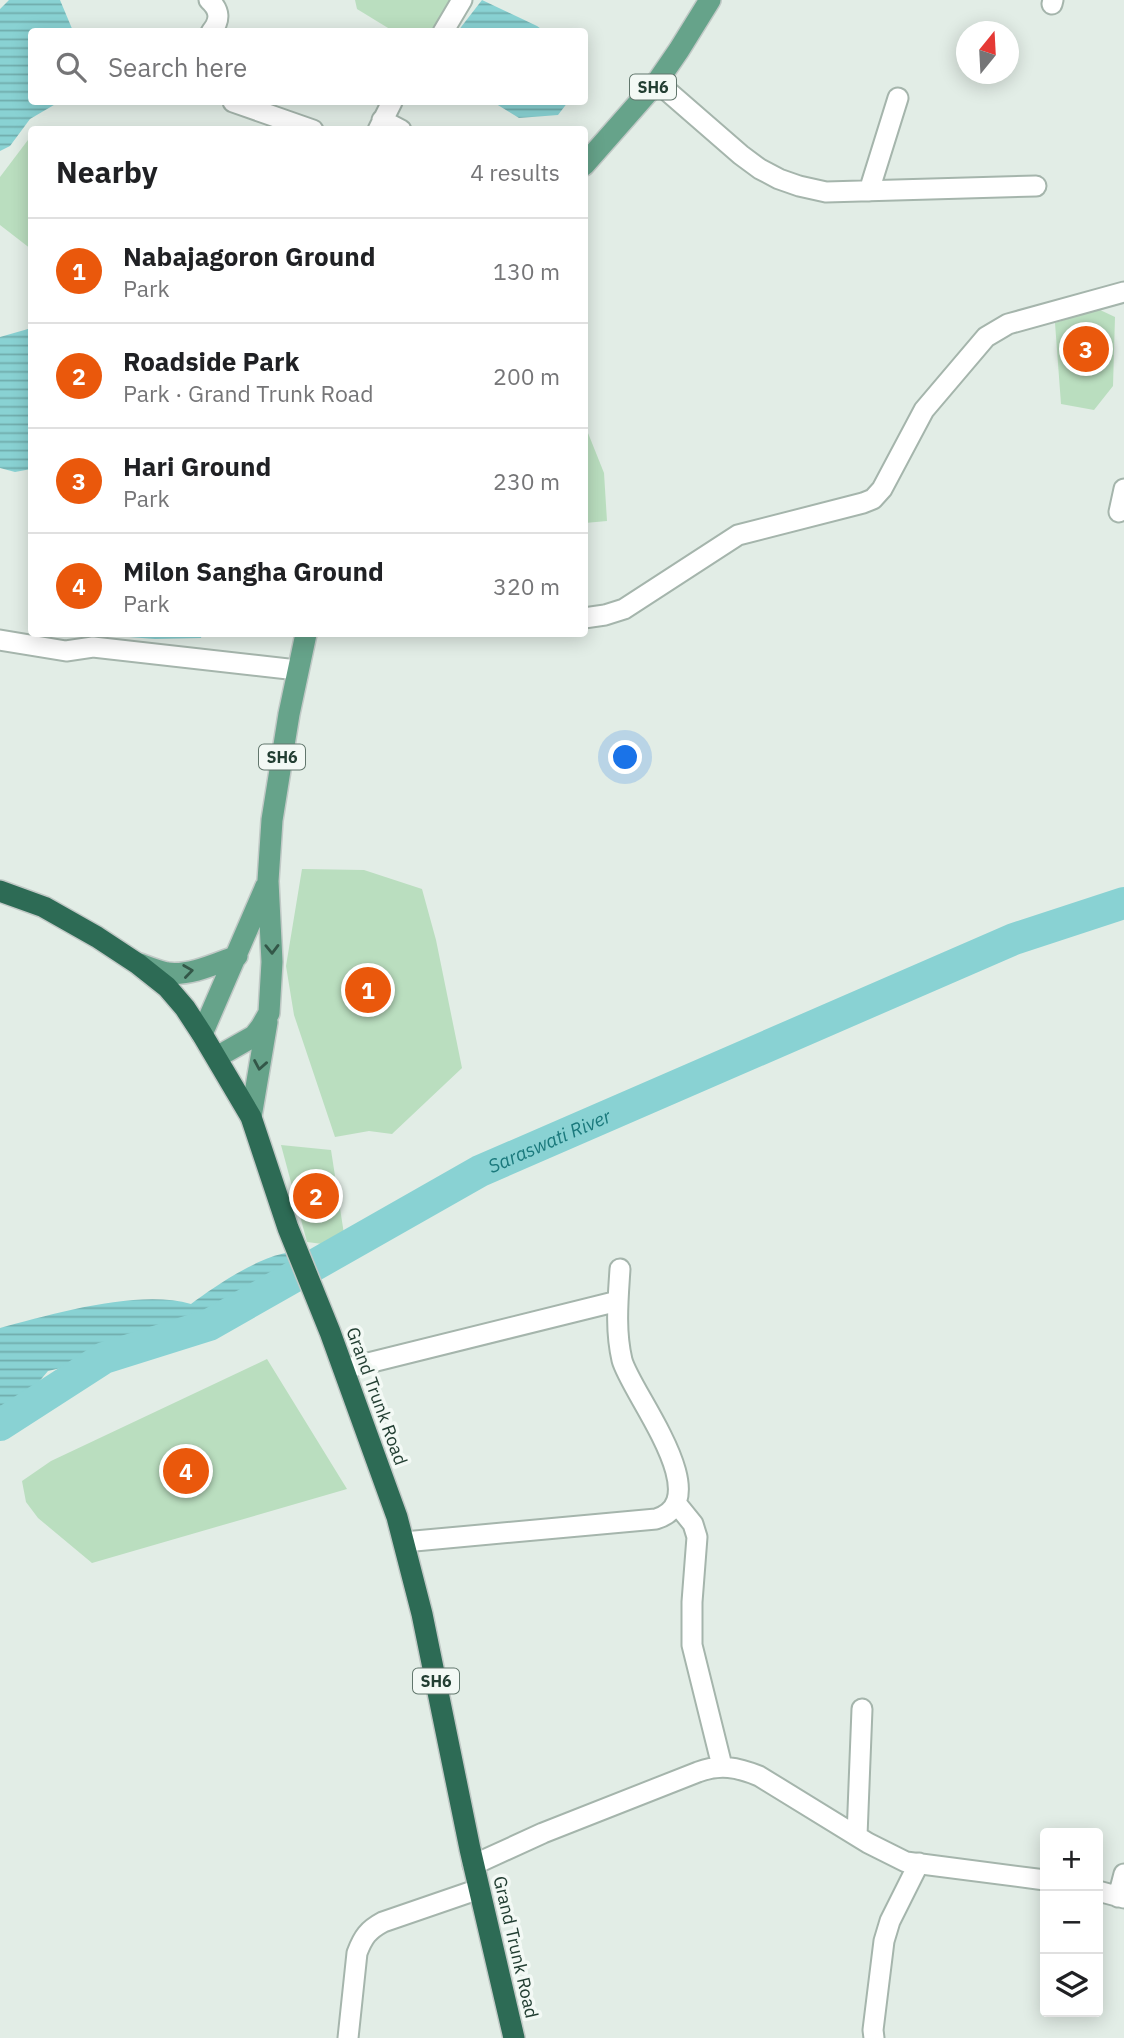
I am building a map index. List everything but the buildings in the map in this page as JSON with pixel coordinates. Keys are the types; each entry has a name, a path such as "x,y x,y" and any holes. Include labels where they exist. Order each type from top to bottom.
{"highway":[{"name":"Grand Trunk Road","path":"0,891 44,907 97,937 167,987 185,1008 217,1057 251,1117 288,1228 344,1369 397,1517 422,1614 473,1865 514,2038"}],"main road":[{"name":"SH6","path":"588,160 657,82 680,50 709,0"},
{"name":"SH6","path":"268,1013 272,962 268,881 272,820 297,670 305,637"},
{"name":"SH6","path":"202,1034 268,881"},
{"path":"138,964 167,973 184,972 198,970 237,956"},
{"path":"217,1057 254,1036 268,1013"},
{"path":"251,1117 268,1013"}],"street":[{"path":"209,0 218,10 219,19 213,28"},
{"path":"445,28 462,0"},
{"path":"657,82 741,155 779,179 799,187 826,192 1036,186"},
{"path":"869,191 898,98"},
{"path":"242,105 302,126"},
{"path":"380,125 390,105"},
{"path":"588,617 624,609 738,535 873,499 882,489 923,410 986,337 1008,324 1124,292"},
{"path":"1119,512 1124,489"},
{"path":"0,640 66,651 93,647 297,670"},
{"path":"404,1542 656,1519 667,1516 673,1510 678,1493 668,1449 623,1362 617,1321 620,1269"},
{"path":"344,1369 618,1301"},
{"path":"676,1503 693,1524 697,1537 692,1645 722,1766"},
{"path":"857,1836 862,1709"},
{"path":"473,1865 556,1828 711,1767 722,1766 740,1768 759,1776 857,1836 906,1862 1040,1879"},
{"path":"874,2038 884,1941 890,1921 919,1863"},
{"path":"1103,1892 1121,1897 1124,1874"},
{"path":"348,2038 357,1953 369,1929 479,1889"}],"green space":[{"path":"355,0 464,0 449,28 388,28 357,9"},
{"path":"28,140 28,247 0,225 0,177"},
{"path":"1098,309 1115,317 1113,386 1094,410 1061,404 1055,323"},
{"path":"588,433 604,473 607,521 588,523"},
{"path":"302,869 364,870 422,889 436,940 462,1068 392,1134 369,1131 335,1137 294,1015 286,966"},
{"path":"281,1145 331,1150 346,1247 307,1242"},
{"path":"267,1359 347,1489 92,1563 38,1518 26,1502 22,1481 51,1461"}],"water":[{"path":"9,0 60,0 72,28 28,28 28,105 54,105 30,119 10,146 0,151 0,9"},
{"path":"482,0 540,28 460,28"},
{"path":"498,105 566,105 558,115 519,118"},
{"path":"28,329 28,470 15,472 0,468 0,337"},
{"path":"129,637 201,637 201,638"},
{"path":"286,1253 296,1276 209,1325 104,1358 48,1371 0,1425 0,1328 70,1310 121,1301 170,1300 191,1304 250,1267"}],"waterway":[{"name":"Saraswati River","path":"0,1425 104,1358 209,1325 480,1171 1014,939 1124,903"}],"place":[{"name":"Hari Ground","path":"1086,349"},
{"name":"Nabajagoron Ground","path":"368,990"},
{"name":"Roadside Park","path":"316,1196"},
{"name":"Milon Sangha Ground","path":"186,1471"}]}
